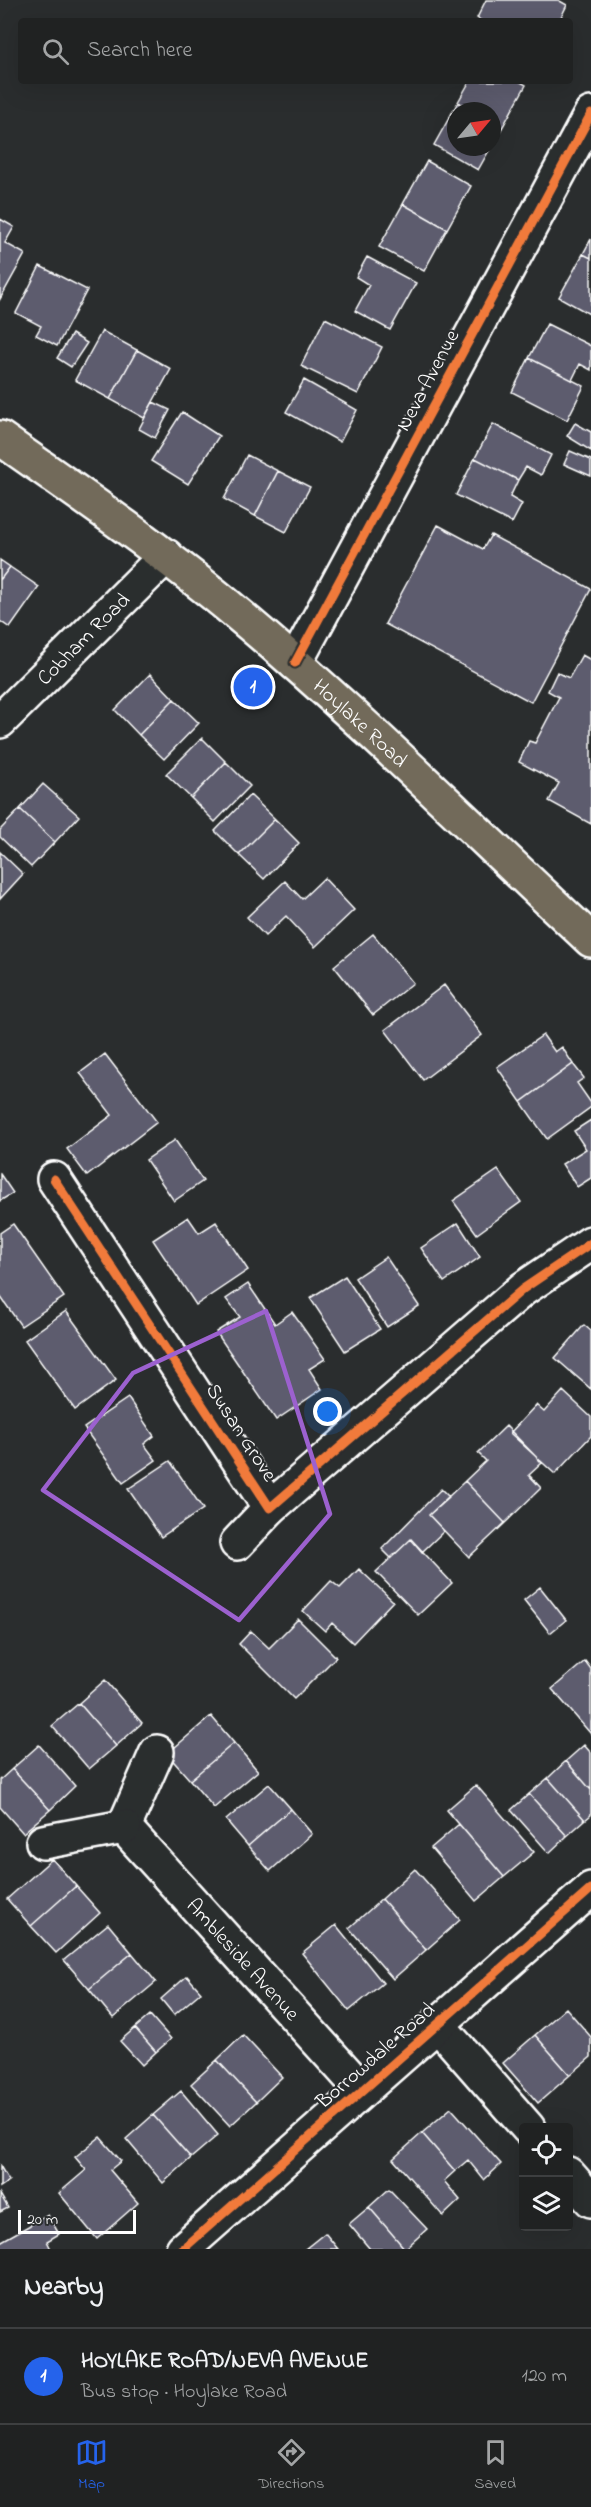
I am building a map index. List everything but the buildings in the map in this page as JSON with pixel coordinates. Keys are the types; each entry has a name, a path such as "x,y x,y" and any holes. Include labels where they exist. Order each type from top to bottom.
{"main road":[{"name":"Hoylake Road","path":"0,438 166,556 294,663 591,940"}],"street":[{"name":"Neva Avenue","path":"294,663 591,114"},
{"name":"Cobham Road","path":"0,721 166,556"},
{"name":"Susan Grove","path":"54,1179 270,1508"},
{"name":"Susan Grove","path":"237,1543 270,1508 523,1288 591,1242"},
{"path":"43,1842 124,1827 157,1752"},
{"name":"Ambleside Avenue","path":"124,1827 362,2090"},
{"name":"Borrowdale Road","path":"203,2242 362,2090 591,1889"},
{"path":"437,2024 524,2123"},
{"path":"571,2177 591,2200"}],"highlighted area":[{"path":"266,1311 330,1514 239,1620 43,1490 133,1373"}],"cycle path":[{"path":"295,663 591,114"},
{"path":"54,1179 270,1508 523,1289 591,1243"},
{"path":"183,2249 591,1889"}],"place":[{"name":"HOYLAKE ROAD/NEVA AVENUE","path":"253,687"}]}
